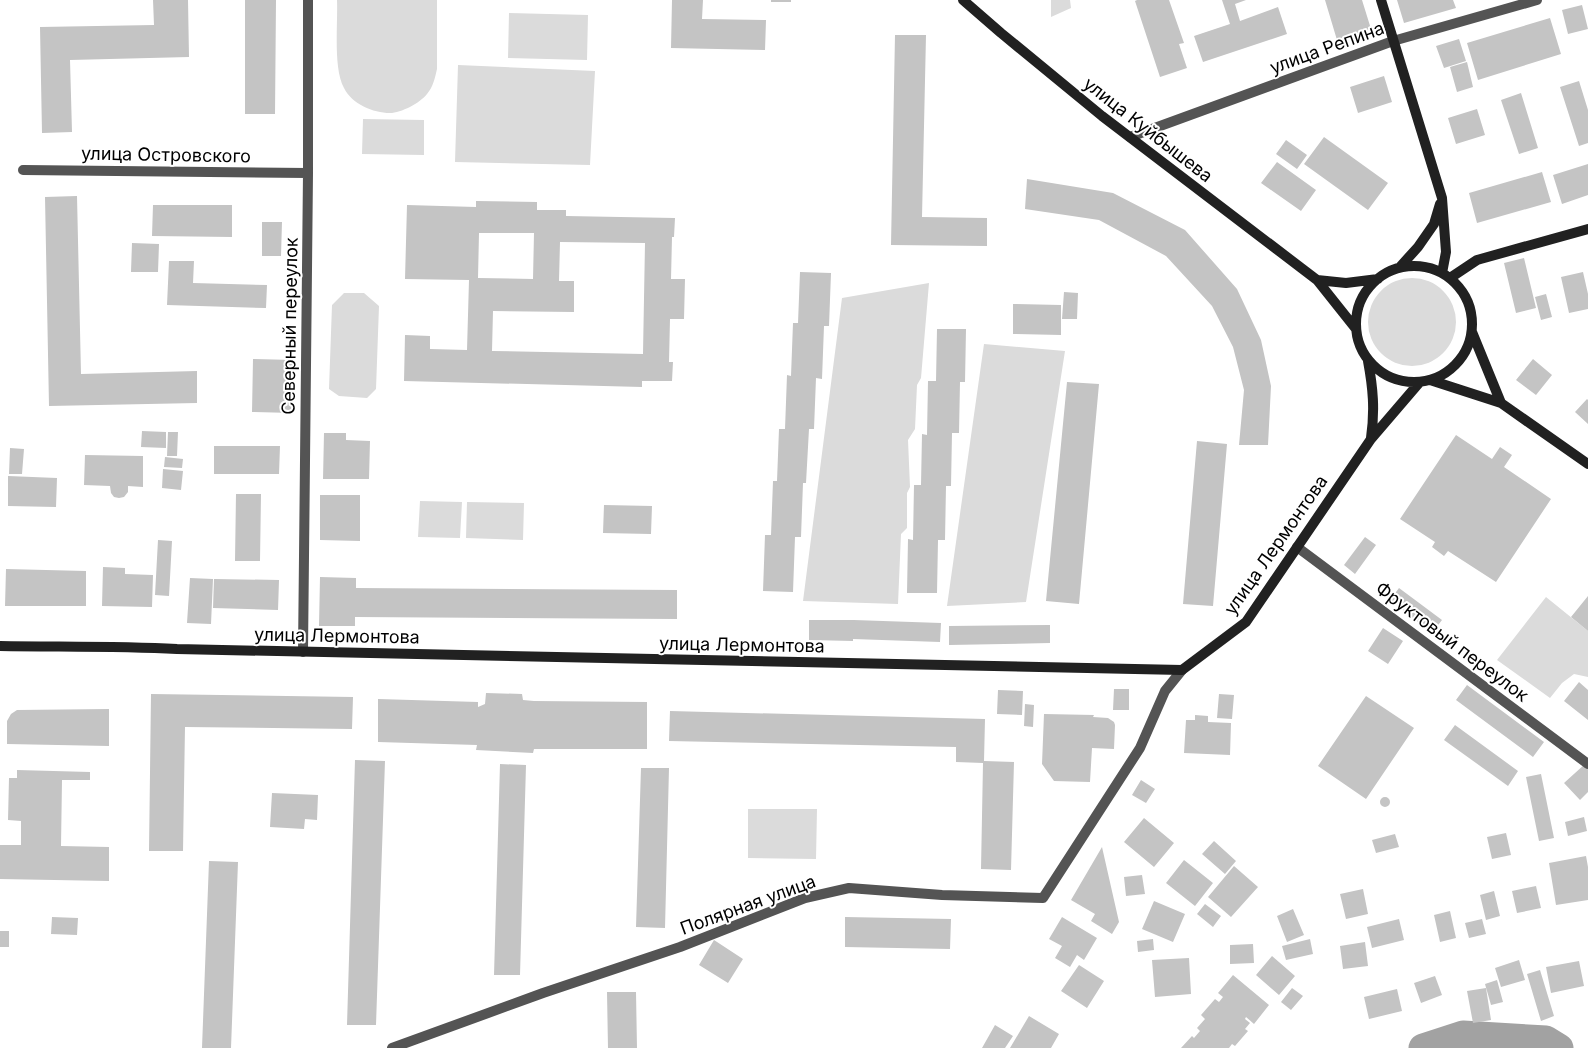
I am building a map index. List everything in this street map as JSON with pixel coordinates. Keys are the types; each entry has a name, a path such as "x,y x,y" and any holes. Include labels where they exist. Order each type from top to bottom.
{"main road":[{"name":"улица Куйбышева","path":"963,0 1035,62 1317,280 1356,329"},
{"path":"1381,0 1442,198 1446,275"},
{"path":"1398,268 1418,247 1434,224 1442,198"},
{"path":"1446,275 1477,260 1588,228"},
{"path":"1368,361 1376,369 1391,378 1407,382 1419,383 1445,373 1465,353 1472,332 1472,320 1466,298 1460,288 1446,275 1421,266 1398,268 1388,272 1378,279 1363,296 1356,318 1356,329 1358,340 1368,361 1374,399 1371,439"},
{"path":"1317,280 1346,282 1378,279"},
{"path":"1472,332 1501,402"},
{"path":"1430,380 1501,402 1588,464"},
{"name":"улица Лермонтова","path":"0,646 94,648 122,646 303,652 1182,670 1246,622 1371,439 1419,383"}],"street":[{"name":"Северный переулок","path":"303,652 308,0"},
{"name":"улица Репина","path":"1130,137 1393,41 1538,0"},
{"name":"улица Островского","path":"23,170 308,173"},
{"name":"Фруктовый переулок","path":"1297,547 1588,764"},
{"name":"Полярная улица","path":"392,1048 543,993 680,947 805,898 848,888 1043,898 1140,748 1165,691 1182,670"}],"shaded area":[{"path":"337,0 437,0 437,69 435,79 424,97 415,104 394,113 383,113 370,109 352,99 344,88 338,69"},
{"path":"1051,0 1070,0 1071,8 1051,17"},
{"path":"509,13 588,15 587,60 508,58"},
{"path":"458,65 595,71 590,165 455,162"},
{"path":"363,119 424,120 424,155 362,154"},
{"path":"1412,278 1429,281 1437,285 1449,297 1453,305 1456,322 1453,339 1449,347 1437,359 1429,363 1412,366 1395,363 1387,359 1375,347 1371,339 1368,322 1371,305 1375,297 1387,285 1395,281"},
{"path":"929,283 921,378 917,385 915,429 908,440 910,487 907,493 907,528 901,534 898,604 803,601 842,298"},
{"path":"344,293 364,293 379,306 376,389 367,398 339,396 329,389 332,305"},
{"path":"984,344 1065,351 1026,602 947,606"},
{"path":"420,501 462,502 460,538 418,537"},
{"path":"467,502 524,503 523,540 466,538"},
{"path":"1546,597 1588,631 1588,677 1574,674 1562,683 1550,698 1497,660"},
{"path":"748,809 817,809 816,859 748,858"}],"building":[{"path":"153,0 188,0 189,57 70,60 72,132 42,133 40,27 154,25"},
{"path":"245,0 276,0 275,114 245,114"},
{"path":"672,0 703,0 702,19 766,20 765,50 671,48"},
{"path":"771,0 791,0 791,2 771,2"},
{"path":"1169,0 1184,43 1179,44 1187,68 1160,77 1135,1"},
{"path":"1222,0 1246,0 1235,4 1240,21 1278,7 1287,34 1203,62 1194,36 1230,24"},
{"path":"1325,0 1362,0 1371,29 1337,40"},
{"path":"1397,0 1453,0 1456,8 1404,23"},
{"path":"1582,5 1588,29 1568,34 1562,10"},
{"path":"1550,18 1561,54 1478,80 1467,43"},
{"path":"895,35 926,35 922,217 987,218 987,246 891,245"},
{"path":"1459,39 1466,61 1444,68 1436,46"},
{"path":"1467,62 1473,87 1457,92 1450,67"},
{"path":"1384,76 1392,102 1358,113 1350,87"},
{"path":"1579,81 1588,110 1588,143 1579,146 1560,87"},
{"path":"1521,93 1538,148 1519,154 1501,100"},
{"path":"1477,109 1485,135 1456,144 1448,118"},
{"path":"1324,137 1388,183 1368,210 1304,164"},
{"path":"1286,140 1307,155 1297,169 1276,154"},
{"path":"1277,162 1316,190 1301,211 1261,183"},
{"path":"1588,164 1588,195 1562,204 1553,175"},
{"path":"1542,172 1551,202 1477,223 1469,193"},
{"path":"1027,179 1113,193 1185,230 1237,289 1261,340 1271,386 1268,445 1239,445 1244,390 1233,347 1212,306 1166,256 1099,220 1025,209"},
{"path":"77,196 81,374 197,371 197,403 49,406 45,197"},
{"path":"476,201 537,202 537,210 566,210 566,216 675,218 674,237 672,237 671,279 685,279 684,319 670,319 669,362 673,362 672,381 642,381 642,387 404,381 405,335 430,336 430,349 467,350 469,280 405,279 407,205 476,207","holes":["479,233 534,233 533,279 478,278","560,242 645,243 643,354 492,351 493,311 574,312 574,281 559,281"]},
{"path":"153,205 232,205 232,237 152,236"},
{"path":"262,222 282,222 281,256 262,256"},
{"path":"132,243 159,244 158,272 131,272"},
{"path":"1524,258 1536,308 1516,313 1504,263"},
{"path":"169,261 194,261 193,283 267,285 266,308 167,305"},
{"path":"800,272 831,273 829,326 824,326 822,379 816,378 814,429 809,429 806,483 803,483 801,537 795,537 793,592 763,591 765,535 771,535 773,481 777,481 779,429 785,429 787,375 791,376 793,323 798,323"},
{"path":"1583,272 1588,294 1588,309 1569,313 1561,277"},
{"path":"1064,292 1078,293 1077,319 1062,319"},
{"path":"1546,294 1552,317 1541,320 1535,297"},
{"path":"1013,304 1061,305 1061,335 1013,334"},
{"path":"937,329 966,329 965,382 960,382 959,433 952,433 951,486 946,486 945,540 938,540 937,593 907,593 908,539 913,540 914,485 921,485 922,434 927,435 928,381 936,381"},
{"path":"253,359 294,360 293,413 252,412"},
{"path":"1533,359 1552,375 1536,395 1516,380"},
{"path":"1067,382 1099,384 1079,604 1046,601"},
{"path":"1588,400 1588,424 1575,412"},
{"path":"142,431 166,432 166,448 141,447"},
{"path":"168,432 178,432 177,456 167,456"},
{"path":"324,433 346,433 346,440 370,441 369,479 323,479"},
{"path":"1456,435 1492,459 1500,447 1512,455 1504,467 1551,499 1496,582 1448,551 1444,556 1432,547 1435,542 1400,519"},
{"path":"1197,441 1227,444 1213,606 1183,604"},
{"path":"214,446 280,446 279,474 214,474"},
{"path":"10,448 24,449 22,474 9,474"},
{"path":"85,455 143,456 143,487 128,486 128,492 124,497 119,498 114,497 111,493 110,486 84,485"},
{"path":"165,457 183,459 182,468 164,467"},
{"path":"163,469 183,471 181,490 162,488"},
{"path":"8,476 57,478 56,507 8,506"},
{"path":"236,494 261,494 260,561 235,561"},
{"path":"320,495 360,495 360,541 320,540"},
{"path":"604,505 652,506 651,534 603,533"},
{"path":"1365,537 1376,545 1355,574 1344,565"},
{"path":"158,540 172,541 169,596 155,595"},
{"path":"103,567 125,568 125,574 153,575 152,607 102,606"},
{"path":"6,569 86,571 86,606 5,606"},
{"path":"320,577 356,578 356,588 677,590 677,619 355,617 355,626 319,626"},
{"path":"190,578 213,579 211,624 187,623"},
{"path":"214,579 279,580 278,610 213,608"},
{"path":"1399,588 1442,620 1432,633 1390,600"},
{"path":"1588,596 1588,631 1571,617"},
{"path":"809,620 941,623 940,642 853,639 853,641 809,640"},
{"path":"1050,625 1050,643 949,645 949,626"},
{"path":"1383,628 1403,641 1388,664 1368,651"},
{"path":"1579,682 1588,690 1588,720 1564,701"},
{"path":"1467,685 1544,742 1533,757 1456,700"},
{"path":"1114,689 1129,689 1129,710 1113,710"},
{"path":"998,690 1023,691 1022,715 997,714"},
{"path":"486,693 522,694 523,700 534,701 647,702 647,749 534,749 533,753 476,750 477,745 378,742 378,699 478,702 478,707 485,704"},
{"path":"151,694 353,697 352,729 185,727 183,851 149,851"},
{"path":"1219,694 1234,695 1232,719 1217,718"},
{"path":"1366,696 1414,728 1366,799 1318,766"},
{"path":"1025,704 1034,705 1033,727 1024,726"},
{"path":"109,709 109,746 7,744 7,721 11,714 17,710"},
{"path":"670,711 985,719 984,761 1014,762 1011,870 981,869 983,763 956,762 956,747 669,741"},
{"path":"1044,714 1094,715 1093,717 1108,718 1114,722 1114,749 1092,748 1090,782 1054,781 1042,764"},
{"path":"1195,715 1208,716 1208,722 1231,723 1230,755 1184,753 1186,720 1195,720"},
{"path":"1455,725 1518,771 1508,786 1444,740"},
{"path":"355,760 385,761 376,1025 347,1025"},
{"path":"500,764 526,765 520,975 494,975"},
{"path":"1585,764 1588,767 1588,792 1580,800 1564,783"},
{"path":"641,768 669,768 665,928 636,927"},
{"path":"17,770 90,772 90,780 62,780 61,846 109,847 109,881 0,879 0,845 21,845 21,821 8,820 9,778 17,778"},
{"path":"1541,774 1554,838 1539,841 1526,777"},
{"path":"1141,780 1155,789 1146,803 1132,795"},
{"path":"272,793 318,795 317,820 305,819 304,829 270,827"},
{"path":"1383,797 1387,797 1390,802 1389,806 1383,807 1380,804 1380,800"},
{"path":"1584,817 1587,831 1568,836 1565,822"},
{"path":"1144,818 1174,843 1154,867 1124,842"},
{"path":"1506,833 1511,855 1492,859 1487,837"},
{"path":"1395,834 1399,847 1376,853 1372,840"},
{"path":"1214,841 1236,861 1225,874 1202,854"},
{"path":"1102,847 1119,922 1112,934 1091,921 1095,914 1071,900"},
{"path":"1586,856 1588,900 1556,905 1549,863"},
{"path":"1184,860 1213,883 1195,906 1166,883"},
{"path":"209,861 238,862 231,1048 202,1048"},
{"path":"1234,866 1258,887 1231,917 1208,897"},
{"path":"1142,875 1145,894 1126,896 1124,877"},
{"path":"1536,886 1541,908 1517,913 1512,891"},
{"path":"1363,889 1368,914 1346,919 1340,894"},
{"path":"1494,891 1500,916 1486,920 1480,895"},
{"path":"1154,901 1185,914 1173,942 1142,929"},
{"path":"1205,904 1221,916 1213,927 1197,914"},
{"path":"1293,909 1304,935 1287,942 1277,916"},
{"path":"1450,911 1456,938 1440,942 1434,915"},
{"path":"52,917 78,918 77,935 51,934"},
{"path":"845,917 951,919 950,949 845,947"},
{"path":"1062,917 1097,938 1084,960 1077,955 1070,967 1055,958 1062,946 1049,939"},
{"path":"1399,919 1404,940 1372,948 1367,927"},
{"path":"1482,919 1486,934 1469,938 1465,923"},
{"path":"0,931 9,931 9,947 0,947"},
{"path":"1153,939 1154,950 1138,952 1137,941"},
{"path":"1310,939 1313,954 1286,960 1282,946"},
{"path":"714,940 743,959 728,983 699,965"},
{"path":"1365,942 1368,966 1343,969 1340,946"},
{"path":"1253,944 1254,963 1230,964 1230,945"},
{"path":"1272,956 1295,976 1279,995 1256,975"},
{"path":"1189,958 1191,994 1155,997 1152,960"},
{"path":"1519,960 1525,980 1501,987 1495,968"},
{"path":"1579,961 1584,986 1551,993 1546,967"},
{"path":"1079,965 1104,981 1087,1008 1061,991"},
{"path":"1540,970 1554,1016 1541,1021 1527,974"},
{"path":"1233,975 1269,1005 1254,1024 1246,1017 1245,1019 1250,1023 1245,1029 1248,1031 1235,1046 1232,1044 1229,1048 1181,1048 1192,1036 1194,1038 1200,1031 1197,1028 1205,1019 1201,1015 1215,999 1219,1002 1223,997 1218,993"},
{"path":"1435,976 1442,995 1421,1003 1414,983"},
{"path":"1497,980 1503,1002 1491,1005 1485,984"},
{"path":"1292,988 1303,996 1291,1010 1281,1002"},
{"path":"1486,988 1491,1020 1473,1023 1467,991"},
{"path":"1397,989 1402,1011 1369,1019 1364,997"},
{"path":"607,992 636,992 637,1048 608,1048"},
{"path":"1029,1016 1059,1034 1051,1048 1010,1048"},
{"path":"995,1025 1013,1036 1005,1048 982,1048"}],"waterway":[{"path":"1423,1048 1463,1035 1546,1040 1559,1048"}]}
